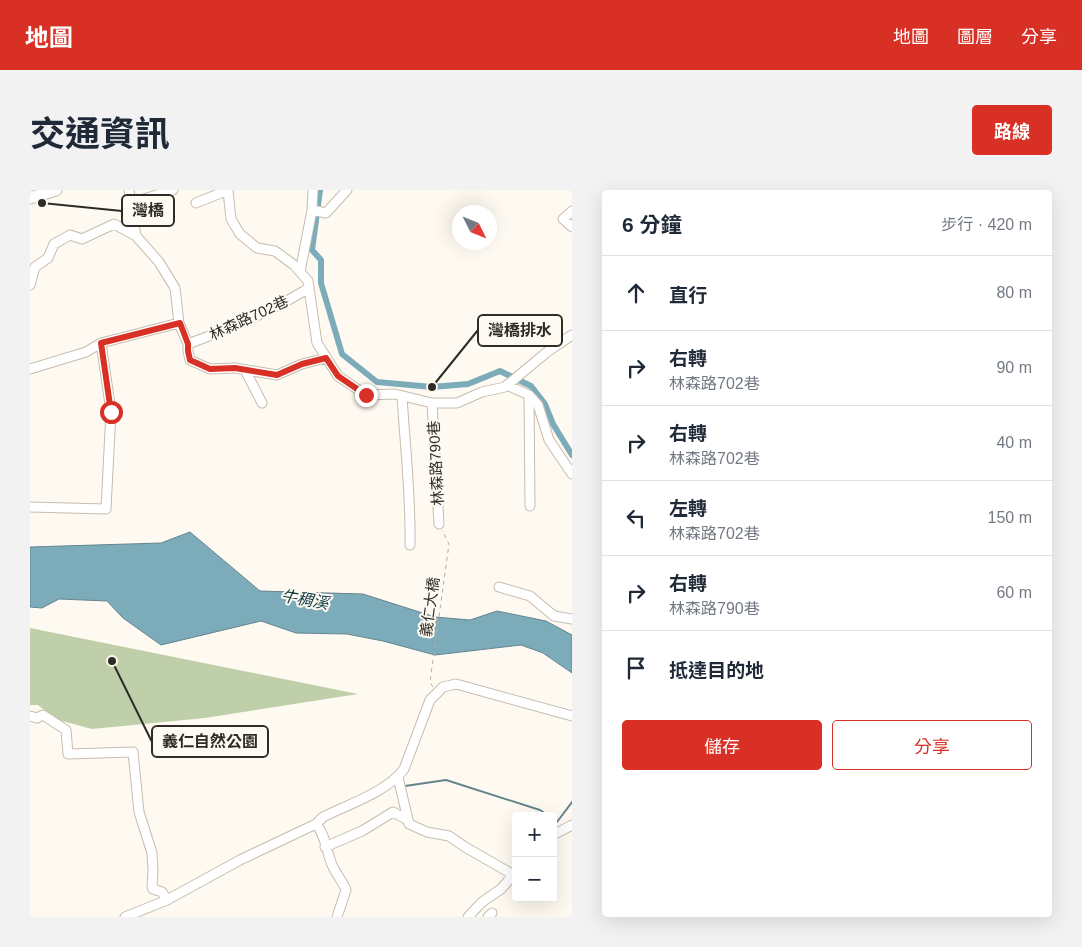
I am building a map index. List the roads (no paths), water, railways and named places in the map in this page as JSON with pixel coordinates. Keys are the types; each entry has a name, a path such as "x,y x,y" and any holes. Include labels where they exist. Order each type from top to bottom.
{"main road":[{"path":"30,198 56,190"}],"street":[{"path":"129,190 136,236"},
{"path":"131,203 173,190"},
{"path":"300,272 312,210 313,190"},
{"path":"312,210 326,213 347,190"},
{"path":"196,203 228,191"},
{"name":"林森路790巷","path":"228,191 231,219 240,234 257,248 274,251 294,266 308,281 317,343 338,376 366,395 394,394 432,403 457,403 482,392 507,385"},
{"path":"572,211 563,218 572,227"},
{"path":"30,284 34,267 48,258 54,244 70,235 82,239 114,224 136,236 159,262 175,288 180,323 188,344 190,360 210,369 235,368 277,375 302,364 326,358"},
{"name":"林森路702巷","path":"188,344 238,326 309,288"},
{"path":"30,370 86,352 101,343 180,323"},
{"path":"572,335 547,352 507,385 529,395 538,405 549,440 572,474"},
{"path":"30,508 106,510 111,412 101,343"},
{"path":"245,370 262,403"},
{"path":"529,395 530,506"},
{"path":"402,396 411,510 410,545"},
{"name":"林森路790巷","path":"432,403 439,524"},
{"path":"500,587 530,596 554,616 572,619"},
{"path":"125,917 167,900 240,860 316,824 324,817 388,786 404,769 430,700 443,687 456,684 572,716"},
{"path":"30,716 37,718 43,715 66,730 68,754 133,752 139,812 152,853 152,887 162,892 167,900"},
{"path":"398,777 409,824 428,832 449,836 465,847 512,872"},
{"path":"325,847 362,831 393,812 408,820"},
{"path":"316,824 322,831 325,847 332,865 346,890 337,917"},
{"path":"557,833 572,825"},
{"path":"468,917 482,902 501,889 512,877"}],"water":[{"name":"牛稠溪","path":"190,532 260,591 363,594 435,617 470,620 497,611 546,621 572,635 572,673 543,653 521,645 435,655 383,641 347,634 296,633 261,621 161,645 123,618 107,601 59,599 42,608 30,607 30,547 161,543"}],"waterway":[{"path":"320,190 312,250 321,260 321,283 342,354 377,382 432,387 468,384 500,371 531,386 545,404 553,424 572,455"},
{"path":"405,786 446,780 543,812"},
{"path":"557,822 572,802"}],"place":[{"name":"灣橋","path":"42,203"},
{"name":"灣橋排水","path":"432,387"},
{"name":"義仁自然公園","path":"112,661"}]}
